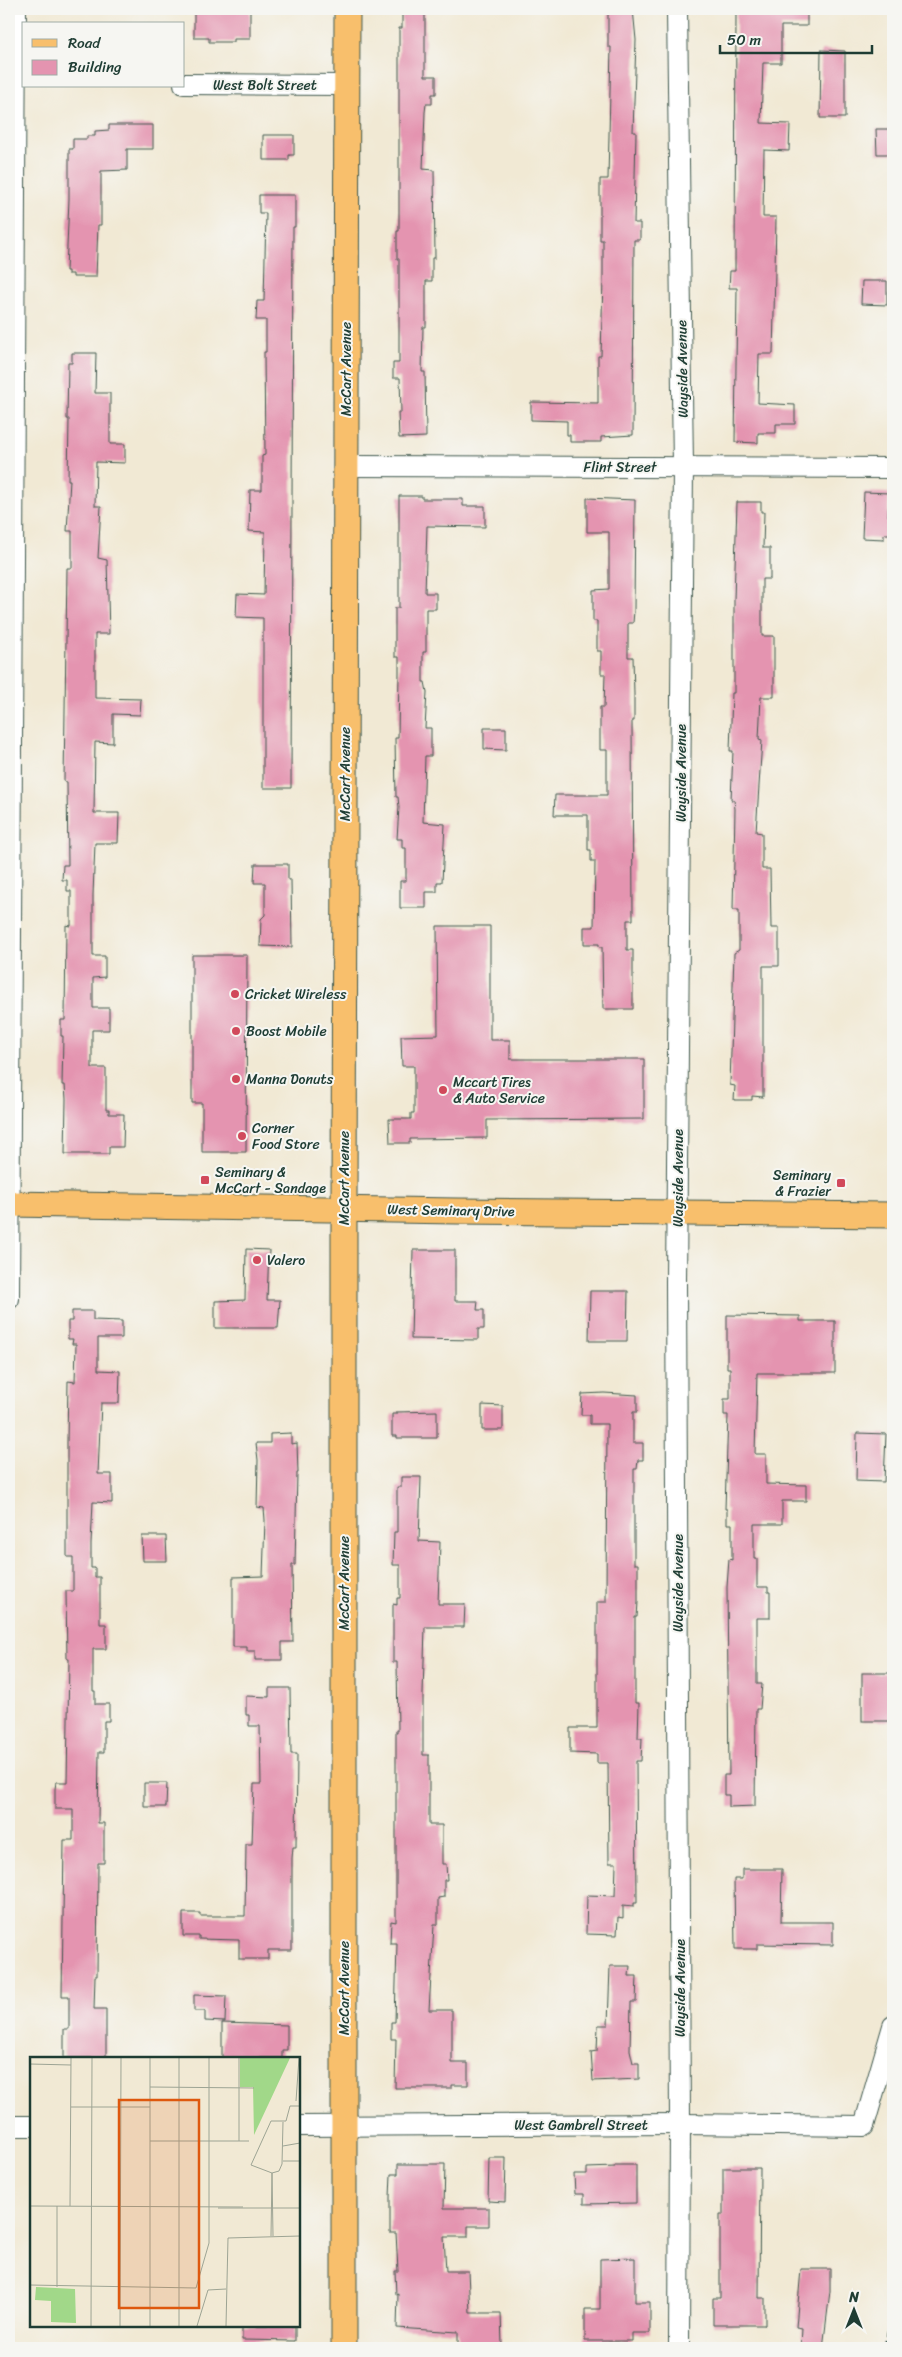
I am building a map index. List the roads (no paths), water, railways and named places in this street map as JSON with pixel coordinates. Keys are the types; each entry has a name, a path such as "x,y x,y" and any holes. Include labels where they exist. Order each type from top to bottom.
{"main road":[{"name":"McCart Avenue","path":"344,2348 347,9"},
{"name":"West Seminary Drive","path":"9,1204 893,1215"}],"street":[{"path":"9,1299 16,9"},
{"name":"Wayside Avenue","path":"677,9 683,467 678,1212 679,2348"},
{"name":"West Bolt Street","path":"185,84 347,85"},
{"name":"Flint Street","path":"346,466 893,468"},
{"name":"West Gambrell Street","path":"300,2126 680,2124 864,2126 893,2026"},
{"path":"9,2126 30,2126"}],"railway":[{"path":"885,2348 893,2314"}],"place":[{"name":"Cricket Wireless","path":"235,994"},
{"name":"Boost Mobile","path":"236,1031"},
{"name":"Manna Donuts","path":"236,1079"},
{"name":"Mccart Tires & Auto Service","path":"443,1090"},
{"name":"Corner Food Store","path":"242,1136"},
{"name":"Seminary & McCart - Sandage","path":"205,1180"},
{"name":"Seminary & Frazier","path":"841,1183"},
{"name":"Valero","path":"257,1260"}]}
